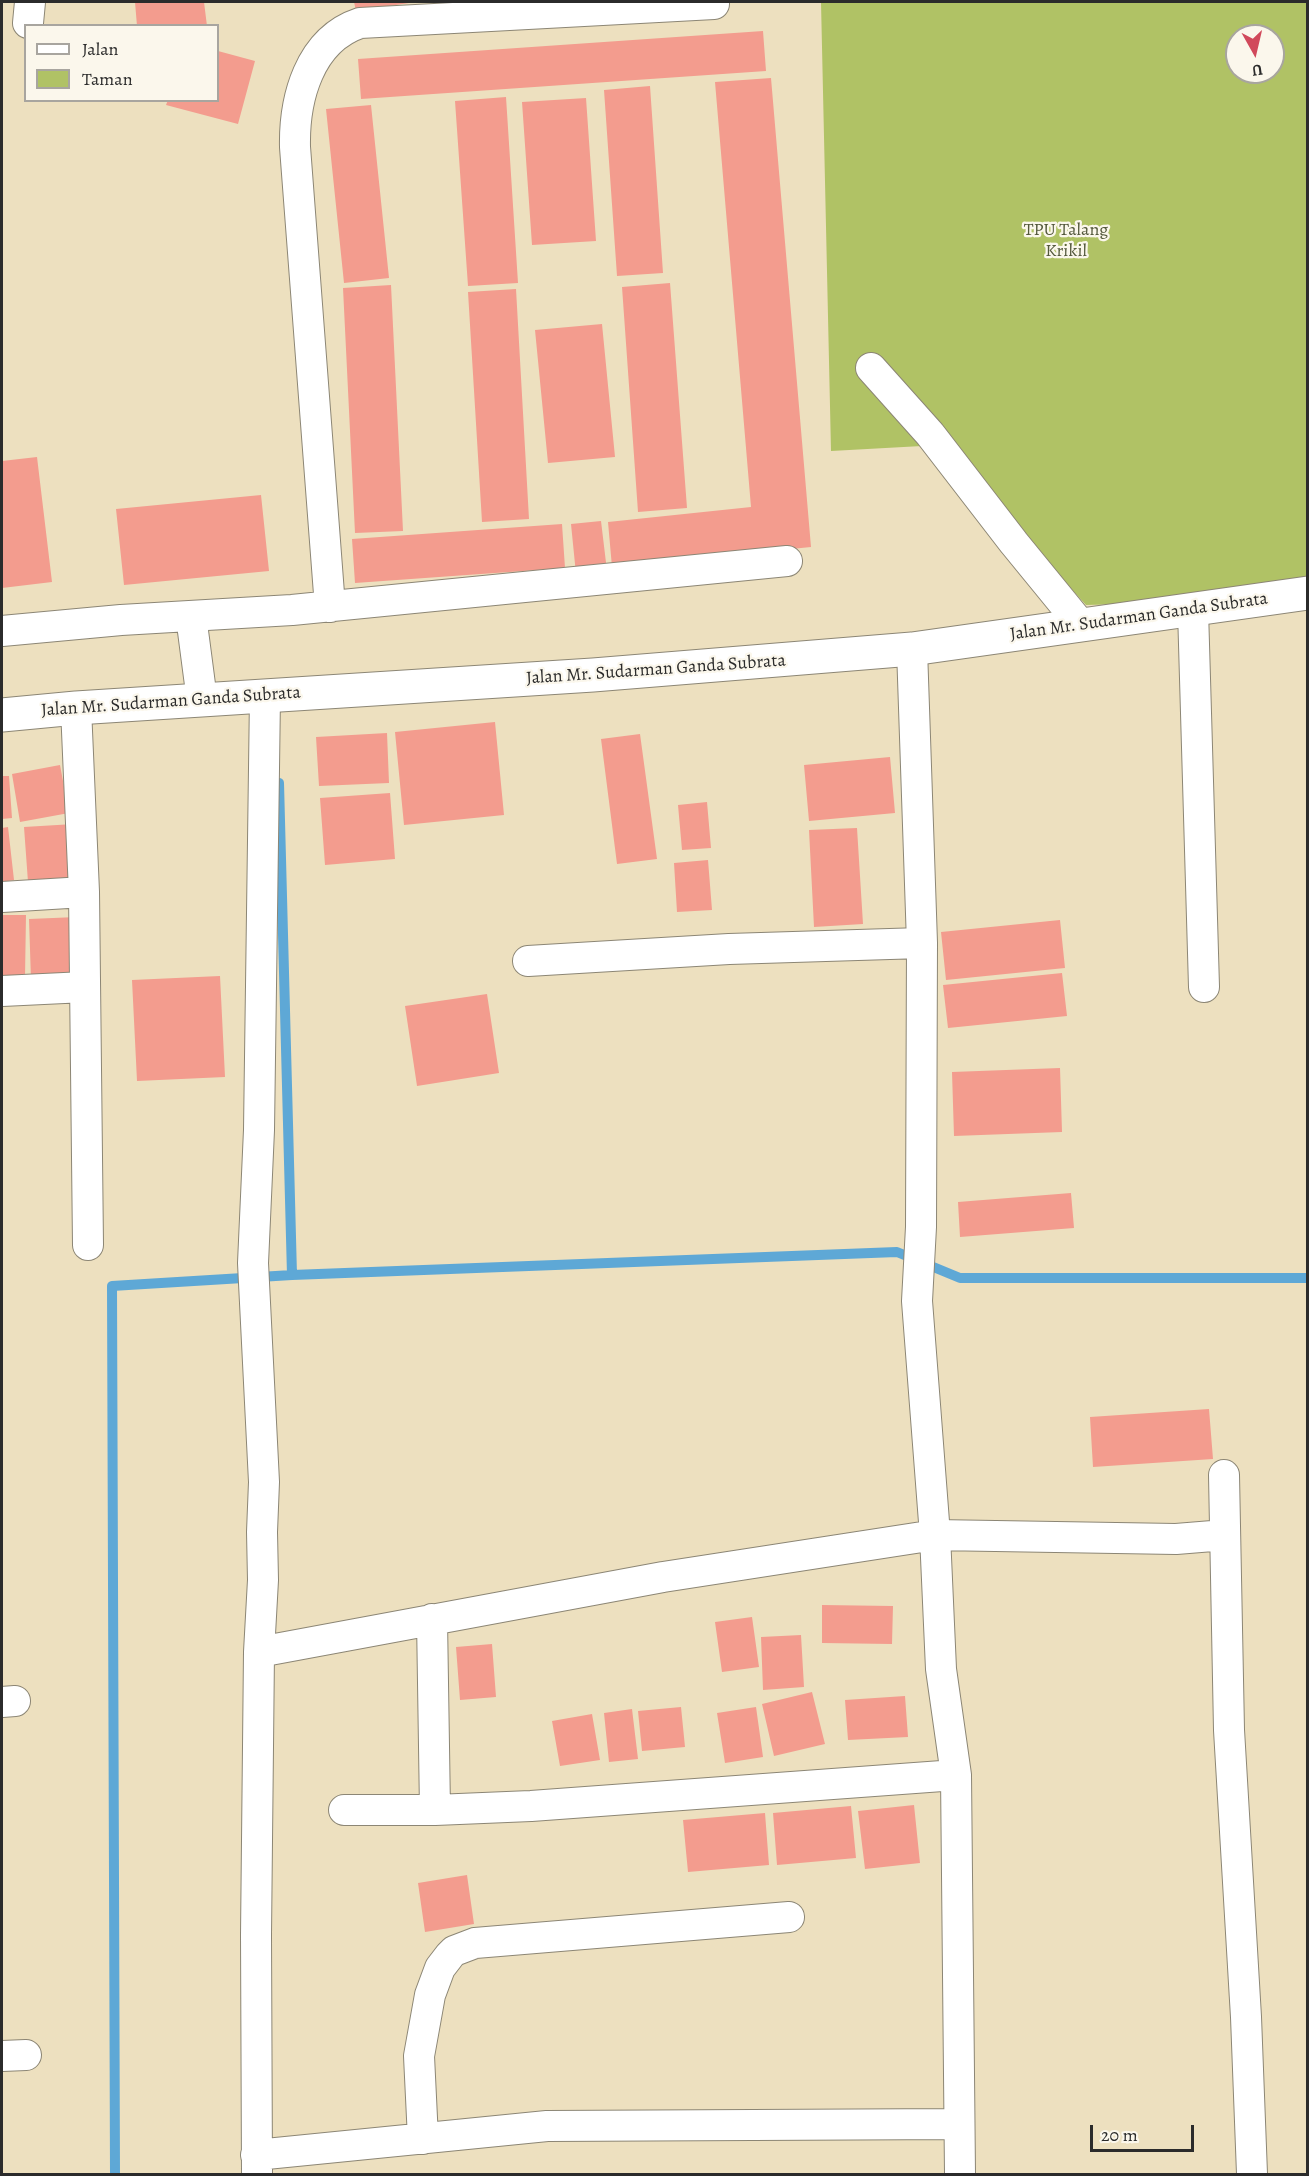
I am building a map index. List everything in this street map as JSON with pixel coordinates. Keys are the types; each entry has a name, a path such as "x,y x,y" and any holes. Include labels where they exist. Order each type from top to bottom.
{"street":[{"path":"330,607 295,147 296,111 307,76 318,54 346,28 360,23 714,4"},
{"path":"871,368 930,434 1081,625"},
{"path":"2,631 330,607 787,561"},
{"name":"Jalan Mr. Sudarman Ganda Subrata","path":"2,715 76,708 593,675 912,649 1308,593"},
{"path":"1193,610 1204,987"},
{"path":"191,616 202,700"},
{"path":"912,649 922,943 921,1227 917,1301 935,1535 941,1669 956,1775 960,2175"},
{"path":"265,696 259,1130 253,1263 264,1482 263,1580 259,1652 256,2164 423,2139 546,2126 958,2124"},
{"path":"76,708 84,892 88,1245"},
{"path":"2,897 84,892"},
{"path":"528,961 729,949 922,943"},
{"path":"2,991 85,987"},
{"path":"1224,1475 1229,1730 1246,2017 1252,2175"},
{"path":"259,1652 663,1576 935,1535 1176,1539 1225,1534"},
{"path":"432,1619 435,1810"},
{"path":"344,1810 435,1810 531,1806 956,1775"},
{"path":"423,2139 418,2056 430,1995 441,1968 454,1951 475,1943 789,1917"}],"green space":[{"name":"TPU Talang Krikil","path":"821,2 1307,2 1307,599 1086,605 940,445 831,451"}],"building":[{"path":"135,2 204,2 207,24 137,24"},
{"path":"354,2 408,2 409,3 356,11"},
{"path":"763,31 766,71 361,99 358,59"},
{"path":"219,51 255,61 238,124 166,105 167,102 219,102"},
{"path":"771,78 811,547 612,567 608,522 751,507 715,82"},
{"path":"650,86 663,273 617,276 604,90"},
{"path":"506,97 518,283 468,286 455,101"},
{"path":"586,98 596,241 532,245 522,102"},
{"path":"371,105 389,278 344,283 326,109"},
{"path":"670,283 687,508 638,512 622,287"},
{"path":"391,285 403,531 355,533 343,288"},
{"path":"516,289 529,519 482,522 468,292"},
{"path":"602,324 615,457 548,463 535,330"},
{"path":"37,457 52,582 2,588 2,461"},
{"path":"261,495 269,571 124,585 116,509"},
{"path":"601,521 607,571 576,574 571,524"},
{"path":"562,524 565,568 355,583 352,539"},
{"path":"495,722 504,815 404,825 395,732"},
{"path":"387,733 389,783 319,786 316,737"},
{"path":"640,734 657,859 617,864 601,739"},
{"path":"890,757 895,813 809,821 804,765"},
{"path":"60,765 69,813 20,822 12,774"},
{"path":"2,776 9,776 12,818 2,819"},
{"path":"390,793 395,859 325,865 320,798"},
{"path":"707,802 711,848 682,850 678,805"},
{"path":"74,824 78,878 28,882 24,827"},
{"path":"8,827 14,880 2,882 2,828"},
{"path":"857,828 863,924 814,927 809,830"},
{"path":"708,860 712,910 677,912 674,863"},
{"path":"2,915 26,915 25,977 2,977"},
{"path":"77,917 79,979 31,980 29,919"},
{"path":"1060,920 1065,968 946,980 941,932"},
{"path":"1062,973 1067,1016 948,1028 943,985"},
{"path":"220,976 225,1077 137,1081 132,980"},
{"path":"487,994 499,1073 417,1086 405,1006"},
{"path":"1060,1068 1062,1132 954,1136 952,1072"},
{"path":"1071,1193 1074,1228 960,1237 958,1202"},
{"path":"1209,1409 1213,1459 1093,1467 1090,1417"},
{"path":"822,1605 893,1606 892,1644 822,1643"},
{"path":"752,1617 759,1667 722,1672 715,1622"},
{"path":"801,1635 804,1687 763,1690 761,1637"},
{"path":"492,1644 496,1697 460,1700 456,1647"},
{"path":"812,1692 825,1744 774,1756 762,1704"},
{"path":"905,1696 908,1737 848,1740 845,1700"},
{"path":"681,1707 685,1747 642,1751 638,1711"},
{"path":"756,1707 763,1757 725,1763 717,1713"},
{"path":"632,1709 638,1759 609,1762 604,1713"},
{"path":"592,1714 600,1760 560,1766 552,1721"},
{"path":"914,1805 920,1863 865,1869 858,1811"},
{"path":"851,1806 856,1858 777,1865 773,1813"},
{"path":"765,1813 769,1865 688,1872 683,1820"},
{"path":"467,1875 474,1924 425,1932 418,1883"}],"waterway":[{"path":"115,2174 112,1286 292,1275 279,783"},
{"path":"292,1275 897,1252 960,1278 1308,1278"}]}
